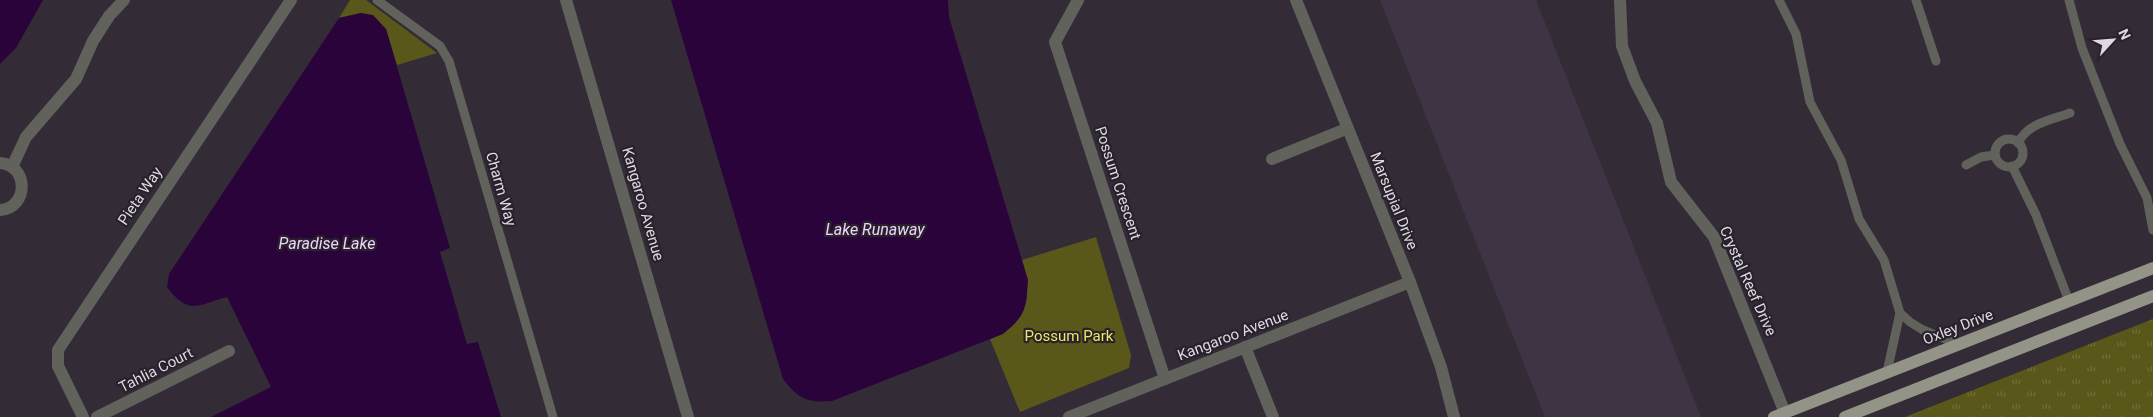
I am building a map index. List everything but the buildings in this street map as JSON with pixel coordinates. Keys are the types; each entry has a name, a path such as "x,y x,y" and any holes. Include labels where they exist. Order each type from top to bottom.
{"main road":[{"name":"Oxley Drive","path":"1780,415 2153,268"},
{"path":"1845,417 2153,296"}],"street":[{"path":"0,210 11,206 21,195 21,179 6,165 26,137 76,79 93,41 109,16 124,0"},
{"name":"Pieta Way","path":"83,417 58,366 58,350 291,0"},
{"name":"Kangaroo Avenue","path":"566,0 688,417"},
{"name":"Possum Crescent","path":"1078,0 1055,42 1165,379"},
{"name":"Marsupial Drive","path":"1296,0 1346,129 1410,282 1441,366 1454,417"},
{"name":"Crystal Reef Drive","path":"1620,0 1622,46 1635,81 1657,123 1671,182 1714,237 1780,415"},
{"path":"1272,159 1346,129"},
{"name":"Kangaroo Avenue","path":"1069,417 1410,282"},
{"path":"1245,348 1272,417"},
{"name":"Tahlia Court","path":"97,417 229,351"}],"lane":[{"name":"Charm Way","path":"377,0 440,46 449,61 553,417"},
{"path":"1779,0 1796,34 1810,102 1840,160 1859,219 1884,260 1900,313 1887,372"},
{"path":"1916,0 1936,61"},
{"path":"2069,0 2082,48 2120,144 2147,198 2153,230"},
{"path":"2018,143 2023,133 2033,126 2070,113"},
{"path":"2002,140 2013,140 2021,147 2022,157 2012,166 2001,164 1995,154 1998,144 2002,140"},
{"path":"1966,165 1981,157 1995,154"},
{"path":"2012,166 2036,215 2069,301"},
{"path":"1900,313 1910,322 1924,330 1958,344"}],"shaded area":[{"path":"1380,0 1536,0 1701,417 1545,417"}],"green space":[{"path":"350,0 366,0 437,53 397,65 386,29 361,13 339,18"},
{"name":"Possum Park","path":"1096,237 1131,355 1129,368 1020,412 990,339 1013,326 1024,308 1027,286 1022,260"},
{"path":"2153,319 2153,417 1905,417"}],"water":[{"path":"0,0 43,0 16,48 0,64"},
{"name":"Lake Runaway","path":"671,0 948,0 949,17 1028,280 1025,305 1016,322 1003,334 832,401 809,400 794,391 783,379"},
{"name":"Paradise Lake","path":"361,13 373,15 386,29 450,248 440,252 467,344 478,342 501,417 211,417 271,387 227,297 201,305 188,305 181,302 167,287 169,274 339,18"}]}
